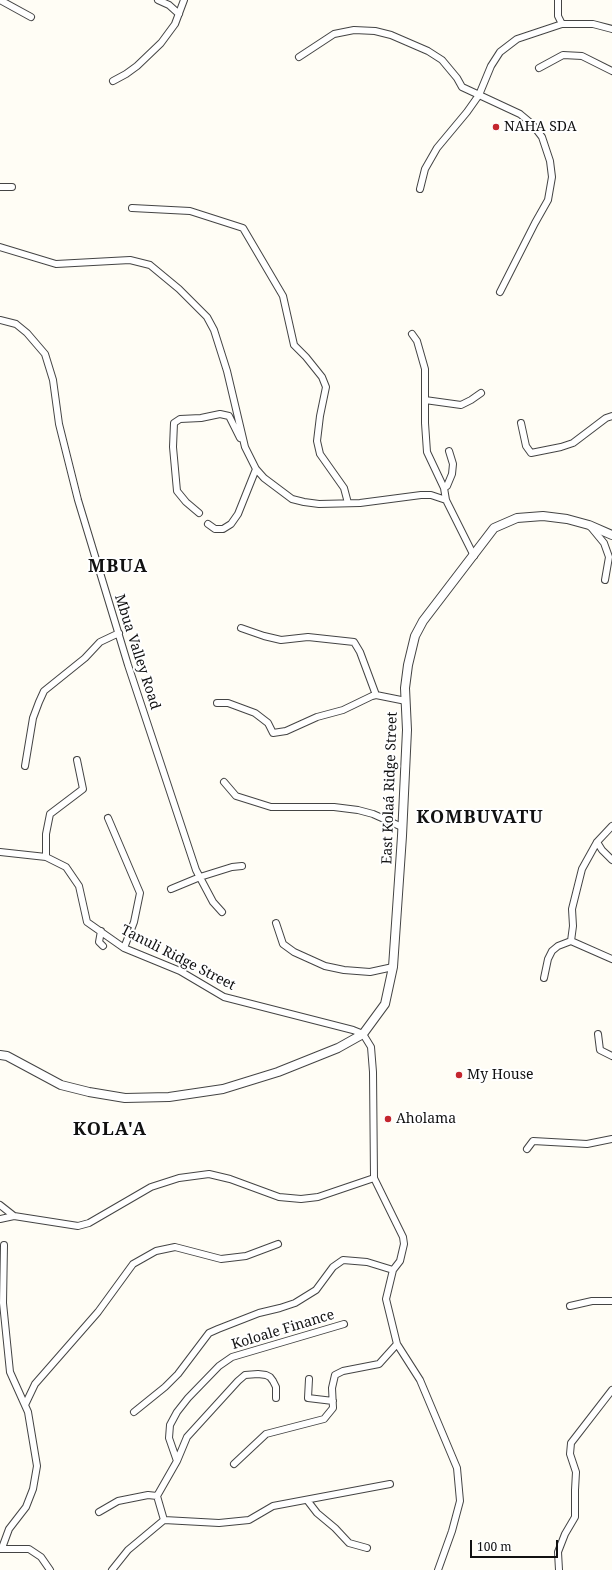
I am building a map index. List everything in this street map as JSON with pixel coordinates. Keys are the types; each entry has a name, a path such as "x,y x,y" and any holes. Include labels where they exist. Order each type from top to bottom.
{"street":[{"path":"0,0 31,17"},
{"path":"158,0 169,5 179,14"},
{"path":"113,81 126,74 161,43 175,24 184,0"},
{"path":"558,0 558,16 562,24"},
{"path":"420,189 425,169 437,148 479,95 491,66 500,52 517,39 562,24 594,24 612,29"},
{"path":"299,57 334,34 354,30 375,31 397,37 428,51 442,60 457,78 462,87 520,114 532,124 542,137 550,161 552,177 548,200 500,292"},
{"path":"539,68 564,55 582,56 612,71"},
{"path":"0,187 12,187"},
{"path":"132,208 190,211 243,228 283,296 294,345 322,377 326,386 317,441 320,454 344,488 348,503"},
{"path":"0,248 56,264 130,260 150,265 179,289 207,317 214,330 227,371 244,447"},
{"name":"Mbua Valley Road","path":"0,320 16,324 27,333 45,354 53,380 59,424 78,500 100,577 130,672 194,863 213,902 222,912"},
{"path":"412,334 417,341 425,369 425,423 427,452 444,488 446,500 474,556"},
{"path":"425,400 461,405 481,393"},
{"path":"199,513 186,502 177,491 173,447 174,423 180,419 201,418 220,414 229,416 256,469 268,482 292,499 319,504 348,503 431,495 446,500"},
{"path":"521,424 526,446 531,453 562,447 573,443 606,418 612,416"},
{"path":"444,488 447,486 452,474 453,464 449,451"},
{"path":"208,524 214,529 223,529 231,524 238,514 256,469"},
{"name":"East Kolaá Ridge Street","path":"363,1034 385,1004 393,967 407,730 405,688 408,664 415,636 423,621 494,528 517,518 543,516 567,519 589,525 612,535"},
{"path":"589,525 604,543 609,557 605,580"},
{"path":"241,628 280,640 308,637 354,642 360,652 376,695"},
{"path":"25,766 33,718 44,691 85,658 100,642 118,633"},
{"path":"217,703 228,703 255,713 268,723 274,733 286,731 317,717 343,710 376,695 406,701"},
{"path":"46,857 46,834 50,814 83,789 77,760"},
{"path":"224,782 236,796 271,807 334,807 358,810 373,814 402,827"},
{"path":"108,818 140,893 134,922 124,948"},
{"path":"571,941 572,909 582,868 597,842 612,826"},
{"path":"597,842 602,850 612,860"},
{"name":"Tanuli Ridge Street","path":"0,852 46,857 66,867 79,886 87,922 124,948 180,971 224,997 353,1030 363,1034"},
{"path":"171,889 200,877 232,867 242,866"},
{"path":"276,923 283,944 294,952 325,966 344,970 370,972 393,967"},
{"path":"101,931 99,942 103,946"},
{"path":"544,978 548,959 552,951 558,946 571,941 612,959"},
{"path":"0,1055 7,1056 61,1085 89,1092 125,1098 169,1097 223,1089 278,1072 338,1048 363,1034 371,1048 373,1072 374,1178 403,1237 404,1244 400,1261 393,1270 386,1299 397,1344 420,1380 457,1468 460,1501 452,1531 438,1570"},
{"path":"598,1034 600,1050 612,1056"},
{"path":"527,1150 533,1141 587,1144 612,1138"},
{"path":"0,1219 14,1216 78,1226 89,1224 151,1187 179,1178 209,1174 230,1179 279,1197 301,1198 318,1197 374,1178"},
{"path":"0,1205 14,1216"},
{"path":"24,1405 35,1384 98,1312 133,1264 156,1251 175,1247 221,1259 246,1256 278,1244"},
{"path":"4,1245 3,1303 10,1372 28,1412 37,1466 33,1489 26,1507 9,1529 1,1549 29,1549 41,1557 50,1570"},
{"path":"134,1412 165,1387 178,1374 209,1333 259,1313 295,1303 316,1290 333,1267 343,1260 367,1262 393,1270"},
{"path":"570,1306 592,1301 612,1301"},
{"path":"0,1319 6,1325"},
{"name":"Koloale Finance","path":"177,1461 169,1438 170,1425 177,1412 188,1398 219,1366 232,1357 344,1324"},
{"path":"234,1464 266,1434 324,1419 333,1408 332,1388 336,1375 342,1371 379,1364 397,1344"},
{"path":"164,1520 157,1496 177,1461 188,1437 238,1381 245,1375 266,1375 273,1381 276,1387 276,1398"},
{"path":"309,1379 308,1398 333,1401"},
{"path":"559,1570 558,1552 565,1534 575,1517 576,1472 570,1454 571,1443 612,1390"},
{"path":"112,1570 128,1550 164,1520 219,1523 249,1520 273,1506 390,1484"},
{"path":"99,1512 118,1501 148,1495 157,1496"},
{"path":"307,1500 317,1513 335,1528 349,1543 367,1548"}],"place":[{"name":"NAHA SDA","path":"496,127"},
{"name":"My House","path":"459,1075"},
{"name":"Aholama","path":"388,1119"}],"district":[{"name":"MBUA","path":"118,567"},
{"name":"KOMBUVATU","path":"480,818"},
{"name":"KOLA'A","path":"110,1130"}]}
